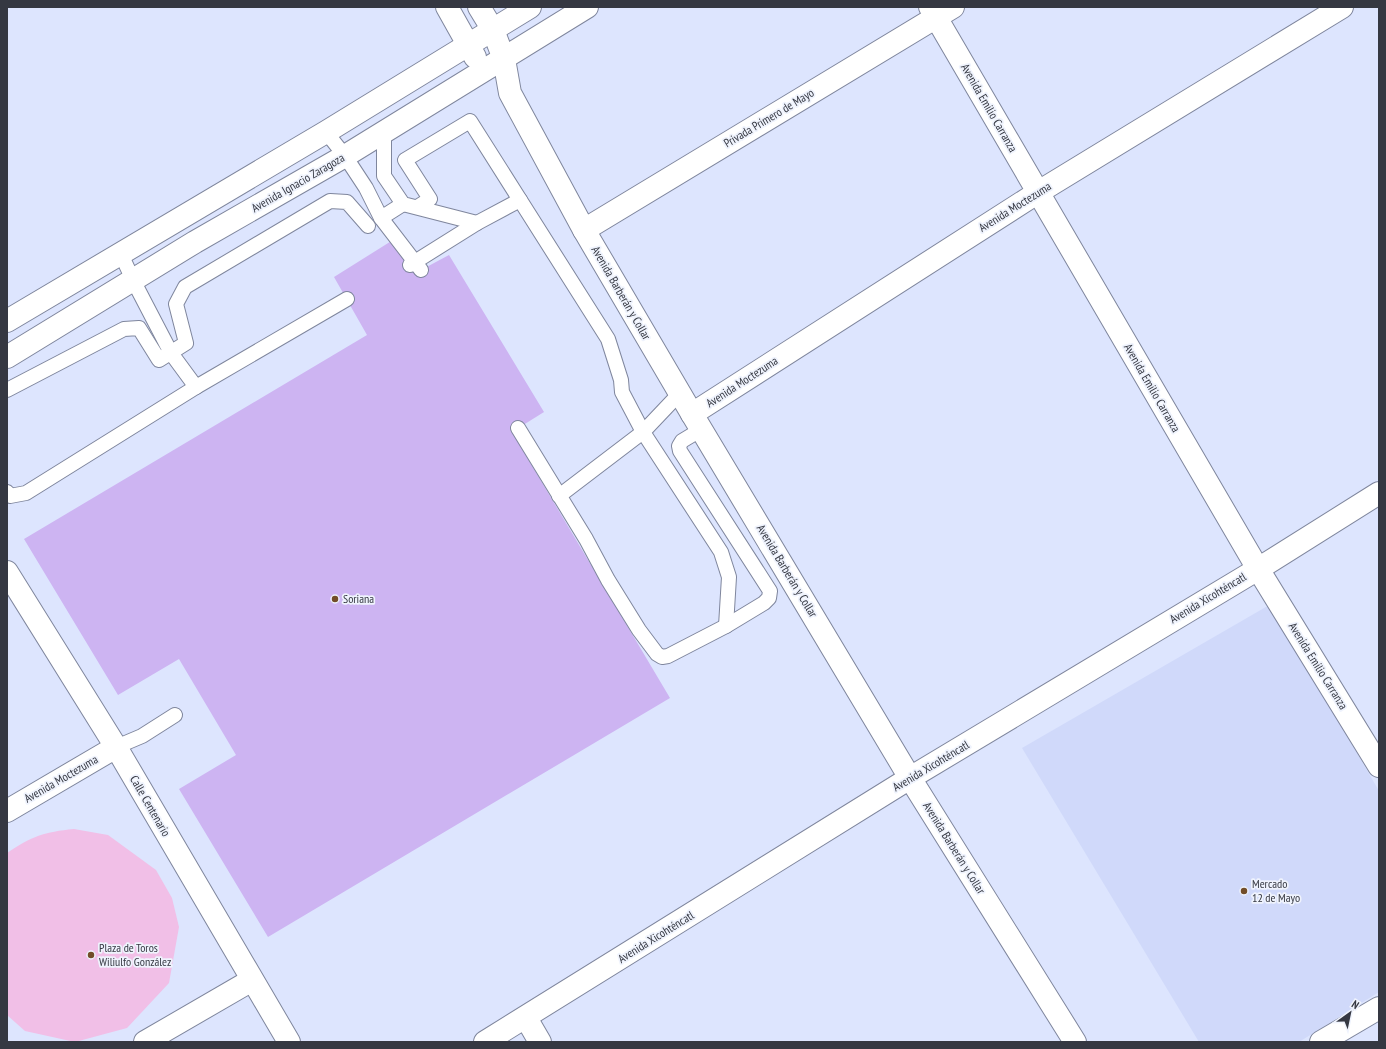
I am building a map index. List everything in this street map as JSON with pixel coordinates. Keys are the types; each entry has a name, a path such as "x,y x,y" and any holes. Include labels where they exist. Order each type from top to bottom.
{"street":[{"name":"Avenida Barberán y Collar","path":"447,7 469,44 482,71 510,93"},
{"name":"Avenida Barberán y Collar","path":"479,7 493,30 504,59 510,93 584,230 680,394 910,778 1076,1042"},
{"path":"7,321 326,132 530,7"},
{"name":"Avenida Ignacio Zaragoza","path":"7,357 195,242 345,156 587,7"},
{"name":"Avenida Moctezuma","path":"697,422 1037,193 1342,7"},
{"name":"Avenida Emilio Carranza","path":"940,10 1037,193 1258,569 1379,766"},
{"name":"Privada Primero de Mayo","path":"584,230 940,10"},
{"name":"Avenida Xicohténcatl","path":"485,1042 526,1018 910,778 1258,569 1379,494"},
{"name":"Calle Centenario","path":"7,572 116,747 289,1042"},
{"name":"Avenida Moctezuma","path":"7,811 116,747"},
{"path":"145,1042 252,980"},
{"path":"1321,1042 1379,1008"},
{"path":"526,1018 540,1042"}],"lane":[{"path":"425,203 405,160 470,121 608,339 621,380 622,392 643,432 721,552 729,577 726,626"},
{"path":"326,132 345,156 366,188 381,218 415,266 477,223 520,200"},
{"path":"384,132 384,176 403,204"},
{"path":"7,390 124,329 139,328 159,360 186,343 176,304 185,287 330,202 347,202 368,226"},
{"path":"381,218 403,204 425,203 477,223"},
{"path":"121,254 171,353 196,387"},
{"path":"7,492 10,496 26,493 196,387 347,300"},
{"path":"559,496 643,432 680,394"},
{"path":"518,428 586,539 608,580 639,630 657,654 662,658 726,626 764,603 769,598 770,591 680,451 679,446 697,422"},
{"path":"116,747 142,736 175,715"}],"shaded area":[{"name":"Mercado 12 de Mayo","path":"1271,604 1379,791 1379,992 1299,1042 1199,1042 1022,748"},
{"name":"Plaza de Toros Wiliulfo González","path":"74,829 108,835 156,870 172,898 179,927 169,983 127,1028 75,1042 25,1031 7,1015 7,853 24,842 46,833"}],"building":[{"name":"Soriana","path":"393,240 421,270 449,255 544,412 512,432 670,698 268,937 179,789 236,755 179,659 118,695 24,539 367,335 334,277"}],"place":[{"name":"Soriana","path":"335,599"},
{"name":"Mercado 12 de Mayo","path":"1244,891"},
{"name":"Plaza de Toros Wiliulfo González","path":"91,955"}]}
